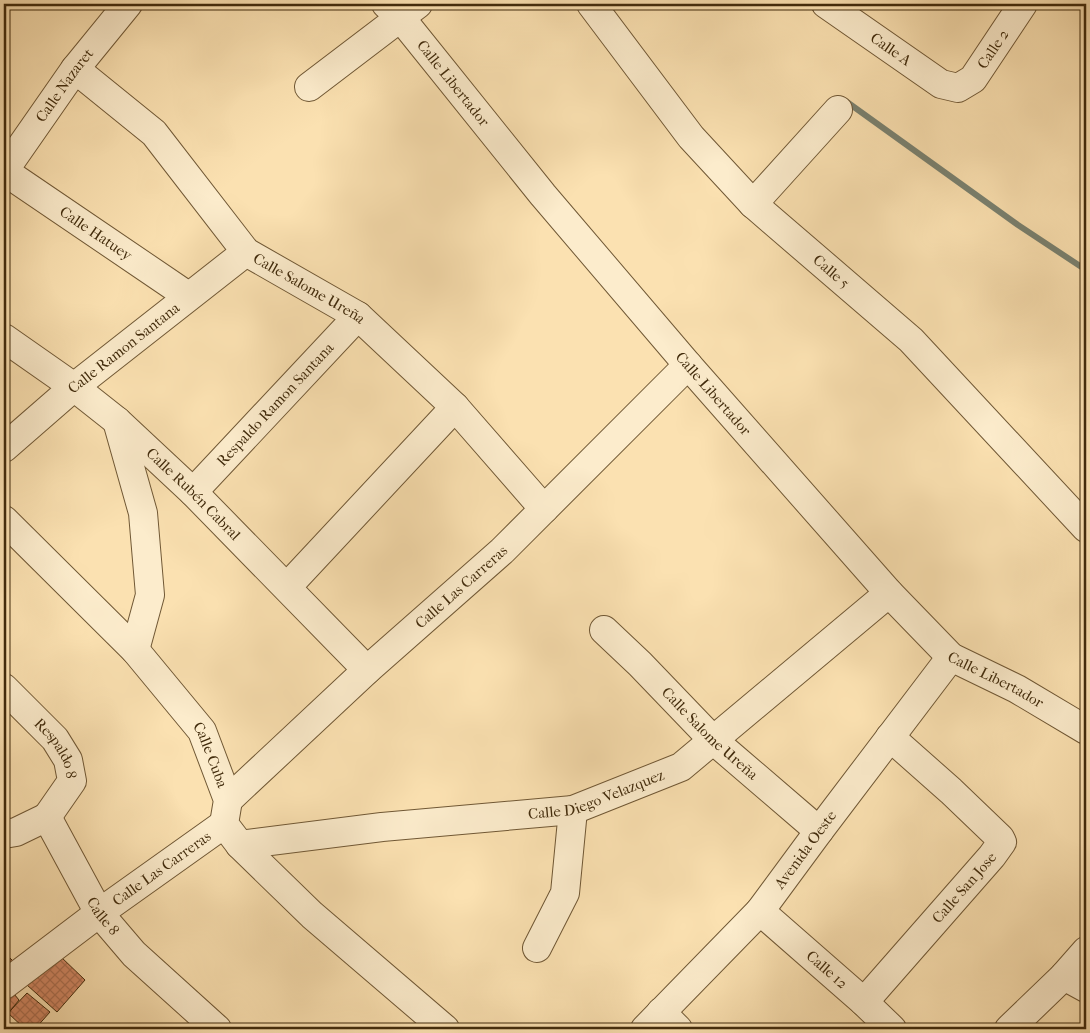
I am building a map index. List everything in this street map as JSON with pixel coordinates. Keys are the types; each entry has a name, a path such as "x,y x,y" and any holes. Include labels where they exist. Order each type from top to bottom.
{"street":[{"name":"Calle Nazaret","path":"4,171 75,69 128,4"},
{"name":"Calle 5","path":"591,4 691,137 753,204 911,340 1086,528"},
{"name":"Calle A","path":"826,4 941,84 958,88"},
{"name":"Calle 2","path":"958,88 973,79 1023,4"},
{"path":"309,87 401,8"},
{"name":"Calle Libertador","path":"401,8 543,195 688,365 889,593 951,658 1017,688 1086,730"},
{"name":"Calle Salome Ureña","path":"75,69 154,133 246,252 358,316 455,407 544,509"},
{"path":"753,204 838,110"},
{"name":"Calle Hatuey","path":"4,171 188,296"},
{"name":"Calle Ramon Santana","path":"4,448 74,387 246,252"},
{"name":"Respaldo Ramon Santana","path":"193,492 358,316"},
{"name":"Calle Rubén Cabral","path":"4,338 74,387 117,421 193,492 367,670"},
{"name":"Calle Las Carreras","path":"4,985 99,913 230,823 367,670 502,551 688,365"},
{"path":"287,587 455,407"},
{"path":"117,421 143,513 150,595 135,650"},
{"name":"Calle Cuba","path":"4,520 135,650 202,731 230,823 312,915 445,1029"},
{"name":"Calle Diego Velazquez","path":"230,823 382,827 573,810 681,767 889,593"},
{"name":"Calle Salome Ureña","path":"604,630 714,740 819,831"},
{"name":"Avenida Oeste","path":"661,1024 760,911 951,658"},
{"name":"Respaldo 8","path":"4,688 55,740 68,760 72,782 47,817"},
{"name":"Calle San Jose","path":"864,1002 992,856 1002,842 951,791 890,737"},
{"path":"537,948 565,893 573,810"},
{"path":"4,834 16,832 47,817"},
{"name":"Calle 8","path":"47,817 99,913 134,954 217,1029"},
{"name":"Calle 12","path":"760,911 892,1029"},
{"path":"1009,1029 1075,982 1086,951"}],"building":[{"path":"4,952 13,961 4,970"},
{"path":"60,956 85,980 57,1012 27,985"},
{"path":"10,989 19,1000 4,1019 4,995"},
{"path":"27,993 50,1012 35,1029 25,1029 8,1013"}],"waterway":[{"path":"847,102 1018,225 1086,270"}]}
